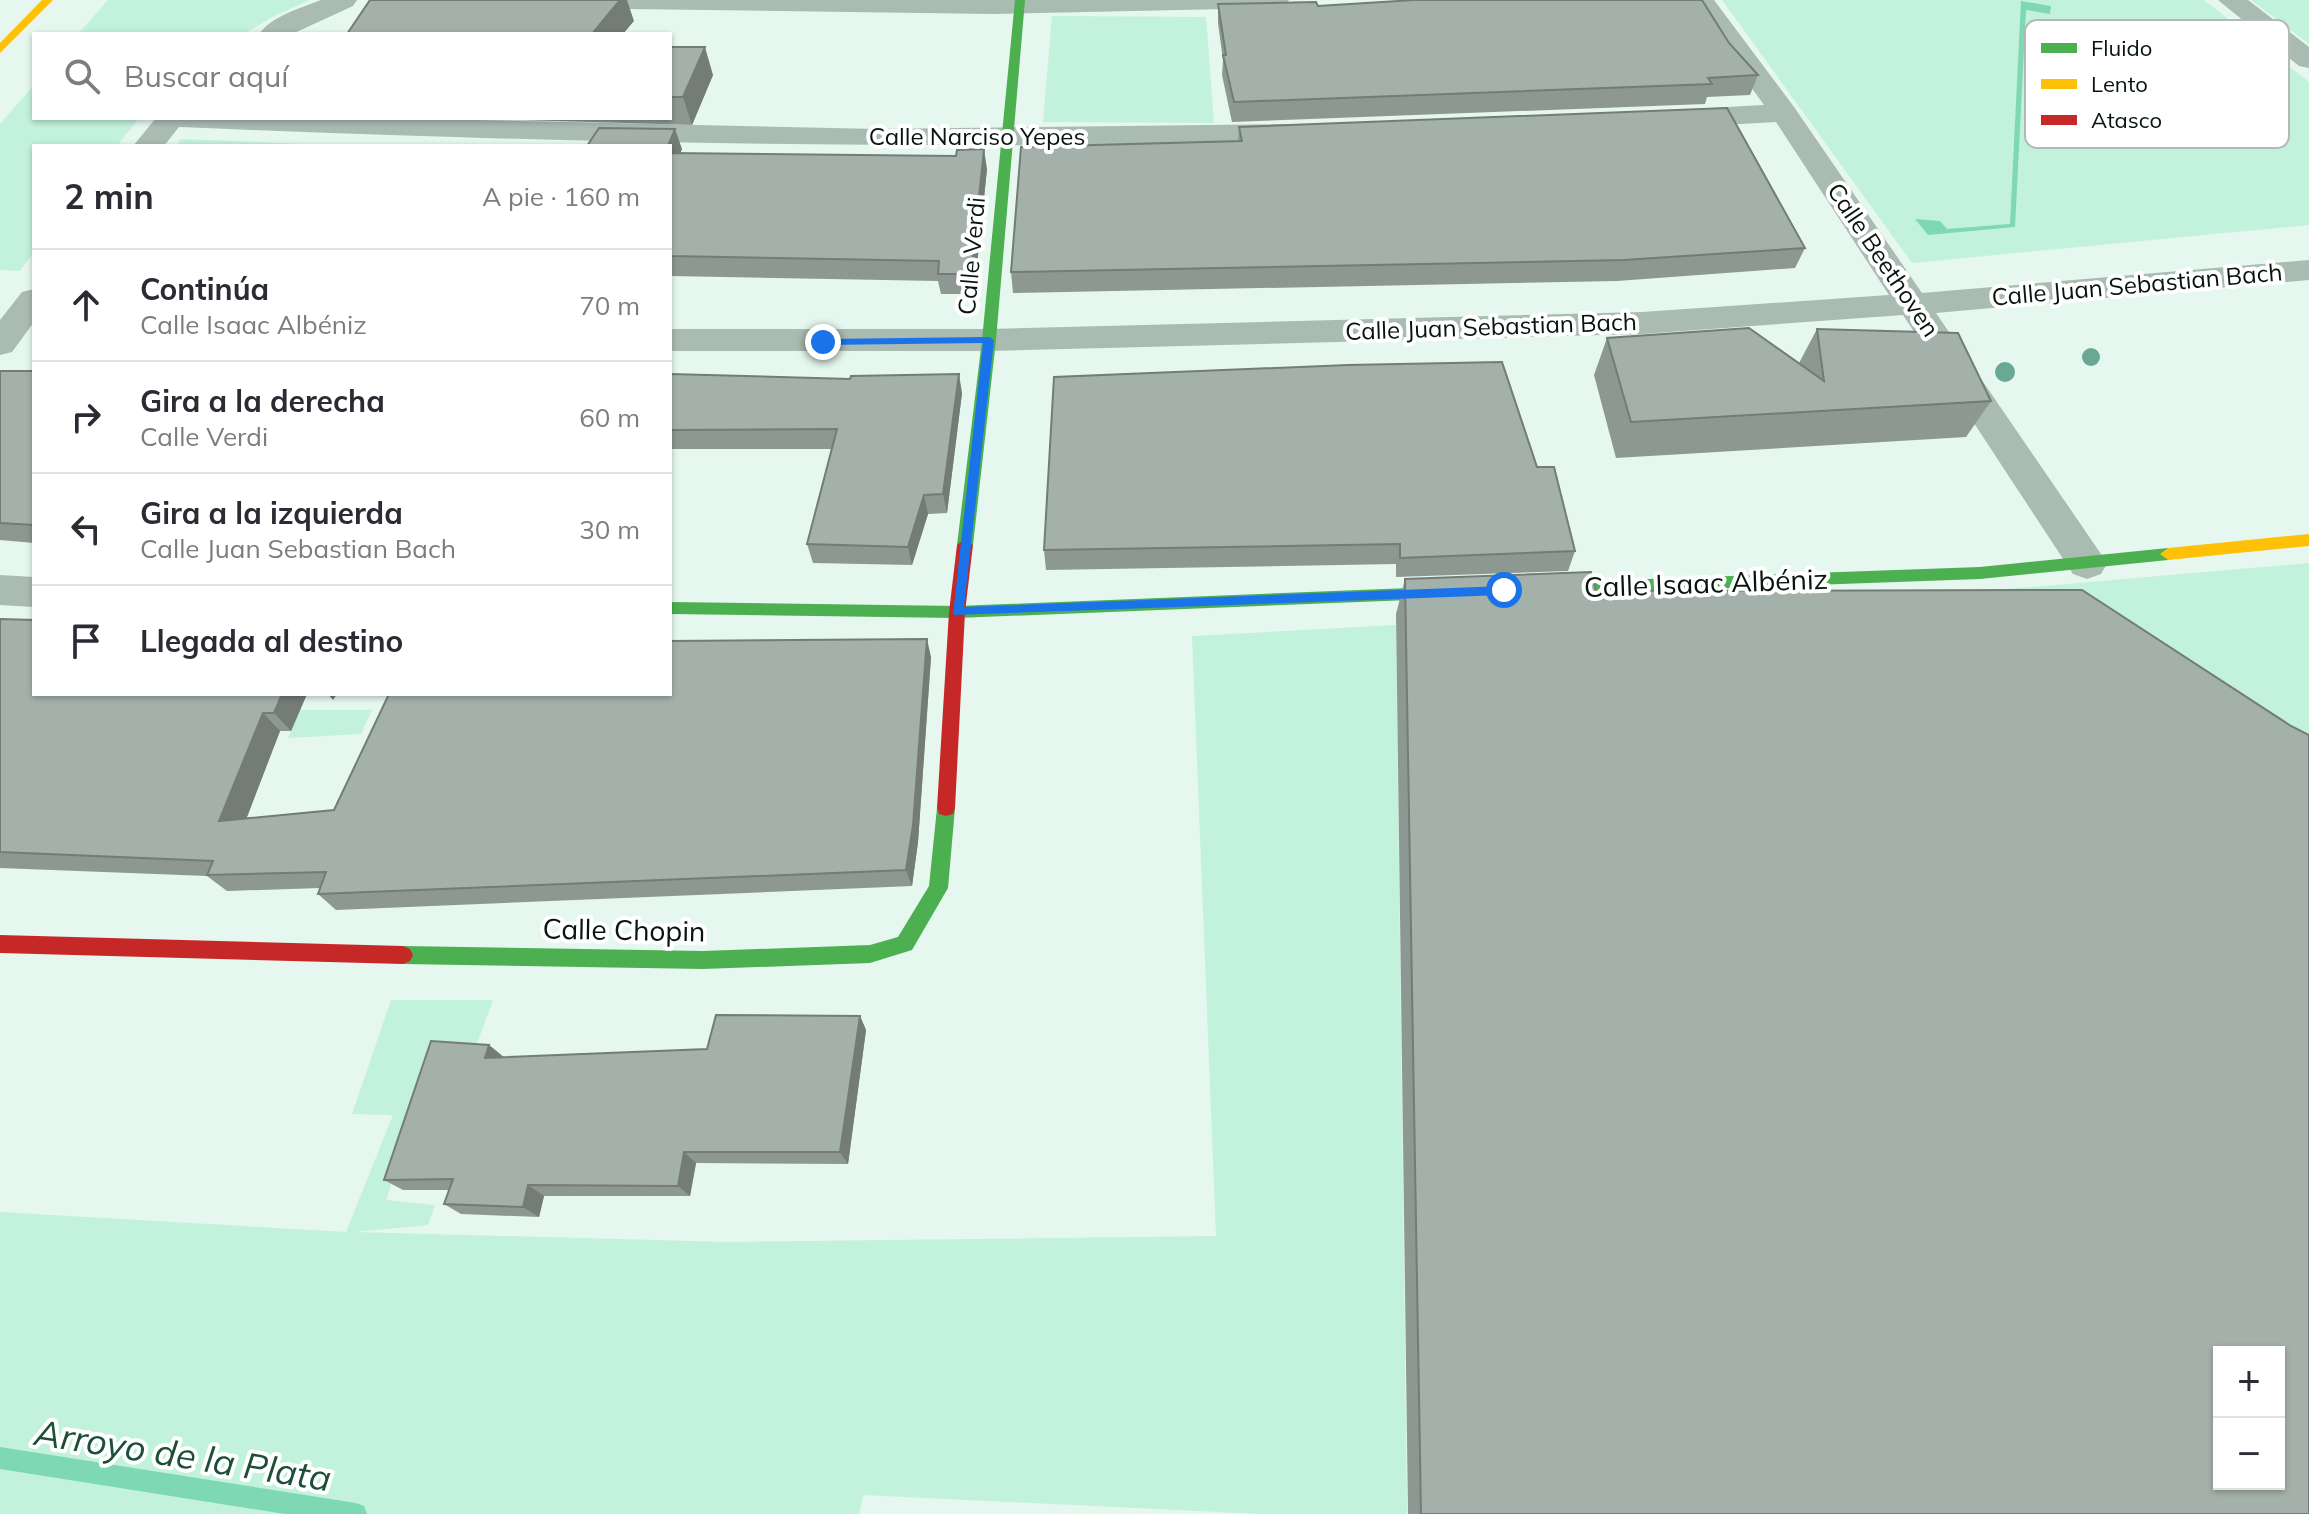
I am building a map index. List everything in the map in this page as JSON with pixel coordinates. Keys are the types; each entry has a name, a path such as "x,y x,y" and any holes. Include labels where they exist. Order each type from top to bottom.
{"street":[{"path":"0,50 48,0"},
{"path":"276,32 302,17 344,0"},
{"path":"554,0 1276,0"},
{"name":"Calle Beethoven","path":"1701,0 1784,113 2087,564"},
{"path":"2231,0 2257,20"},
{"name":"Calle Verdi","path":"957,612 989,340 1020,2"},
{"path":"2289,45 2309,60"},
{"path":"1641,121 1784,113"},
{"path":"150,144 169,120"},
{"name":"Calle Narciso Yepes","path":"224,120 598,134 1006,138 1325,132"},
{"name":"Calle Juan Sebastian Bach","path":"672,340 989,340 1642,323 1913,305 2309,270"},
{"path":"0,344 23,310"},
{"name":"Calle Isaac Albéniz","path":"1520,590 1980,573 2309,540"},
{"path":"0,590 32,592"},
{"path":"672,608 957,612 1473,592"},
{"name":"Calle Chopin","path":"0,944 226,952 703,960 870,954 905,944 938,888 944,842 957,612"}],"shaded area":[{"path":"108,0 310,0 247,32 80,32"},
{"path":"1722,0 2204,0 2230,20 2025,20 2025,148 2289,148 2289,66 2309,82 2309,225 1912,263"},
{"path":"2251,0 2309,0 2309,44 2289,29 2289,20 2277,20"},
{"path":"2021,1 2051,6 2050,14 2026,10 2015,227 1928,235 1915,219 1940,221 1947,229 2010,224"},
{"path":"1052,16 1206,17 1214,123 1043,122"},
{"path":"32,87 32,120 137,120 119,144 32,144 32,255 20,271 0,270 0,124"},
{"path":"181,139 307,144 177,144"},
{"path":"2309,563 2309,789 1439,625 2033,587"},
{"path":"1396,625 1407,1514 1261,1514 863,1495 859,1514 0,1514 0,1212 346,1232 393,1115 352,1114 391,1000 493,1000 476,1046 436,1050 386,1200 435,1205 428,1225 355,1232 727,1242 1216,1236 1192,636"},
{"path":"300,710 372,710 361,734 288,738"}],"building":[{"path":"370,0 620,0 594,32 348,32"},
{"path":"1414,0 1702,0 1729,43 1758,75 1708,78 1712,84 1234,102 1223,55 1226,55 1218,4 1316,2 1318,6"},
{"path":"672,47 705,47 683,97 672,97"},
{"path":"1727,108 1805,248 1624,260 1011,272 1021,147 1242,141 1239,127"},
{"path":"599,128 675,129 669,144 588,144"},
{"path":"984,149 971,274 938,274 939,261 672,256 672,153 956,156 957,150"},
{"path":"1749,328 1824,381 1817,329 1958,333 1991,401 1631,422 1607,338"},
{"path":"1502,362 1537,467 1554,467 1575,551 1400,558 1400,544 1044,550 1054,377"},
{"path":"0,371 32,371 32,525 0,523"},
{"path":"672,374 850,379 851,376 959,374 943,494 924,495 908,547 807,544 837,429 672,430"},
{"path":"1591,572 1596,591 2082,590 2309,735 2309,1514 1421,1514 1405,579"},
{"path":"0,619 32,620 32,696 281,696 274,713 263,713 219,821 334,810 388,696 672,696 672,641 927,639 913,825 906,870 318,894 326,872 207,875 213,861 0,852"},
{"path":"716,1015 860,1016 840,1152 684,1152 678,1186 528,1185 523,1207 444,1204 453,1179 384,1180 431,1041 489,1045 485,1058 707,1049"}],"waterway":[{"name":"Arroyo de la Plata","path":"0,1458 356,1514"}],"traffic: fast":[{"path":"965,545 989,340 1020,0"},
{"path":"1537,589 1980,573 2168,554"},
{"path":"672,608 957,612 1461,592"},
{"path":"403,955 703,960 870,954 905,944 938,888 946,808"}],"traffic: slow":[{"path":"0,50 48,0"},
{"path":"2168,554 2309,540"}],"traffic: jam":[{"path":"946,808 957,612 965,545"},
{"path":"0,944 403,955"}],"route":[{"path":"823,342 989,340 957,612 1504,590"}]}
